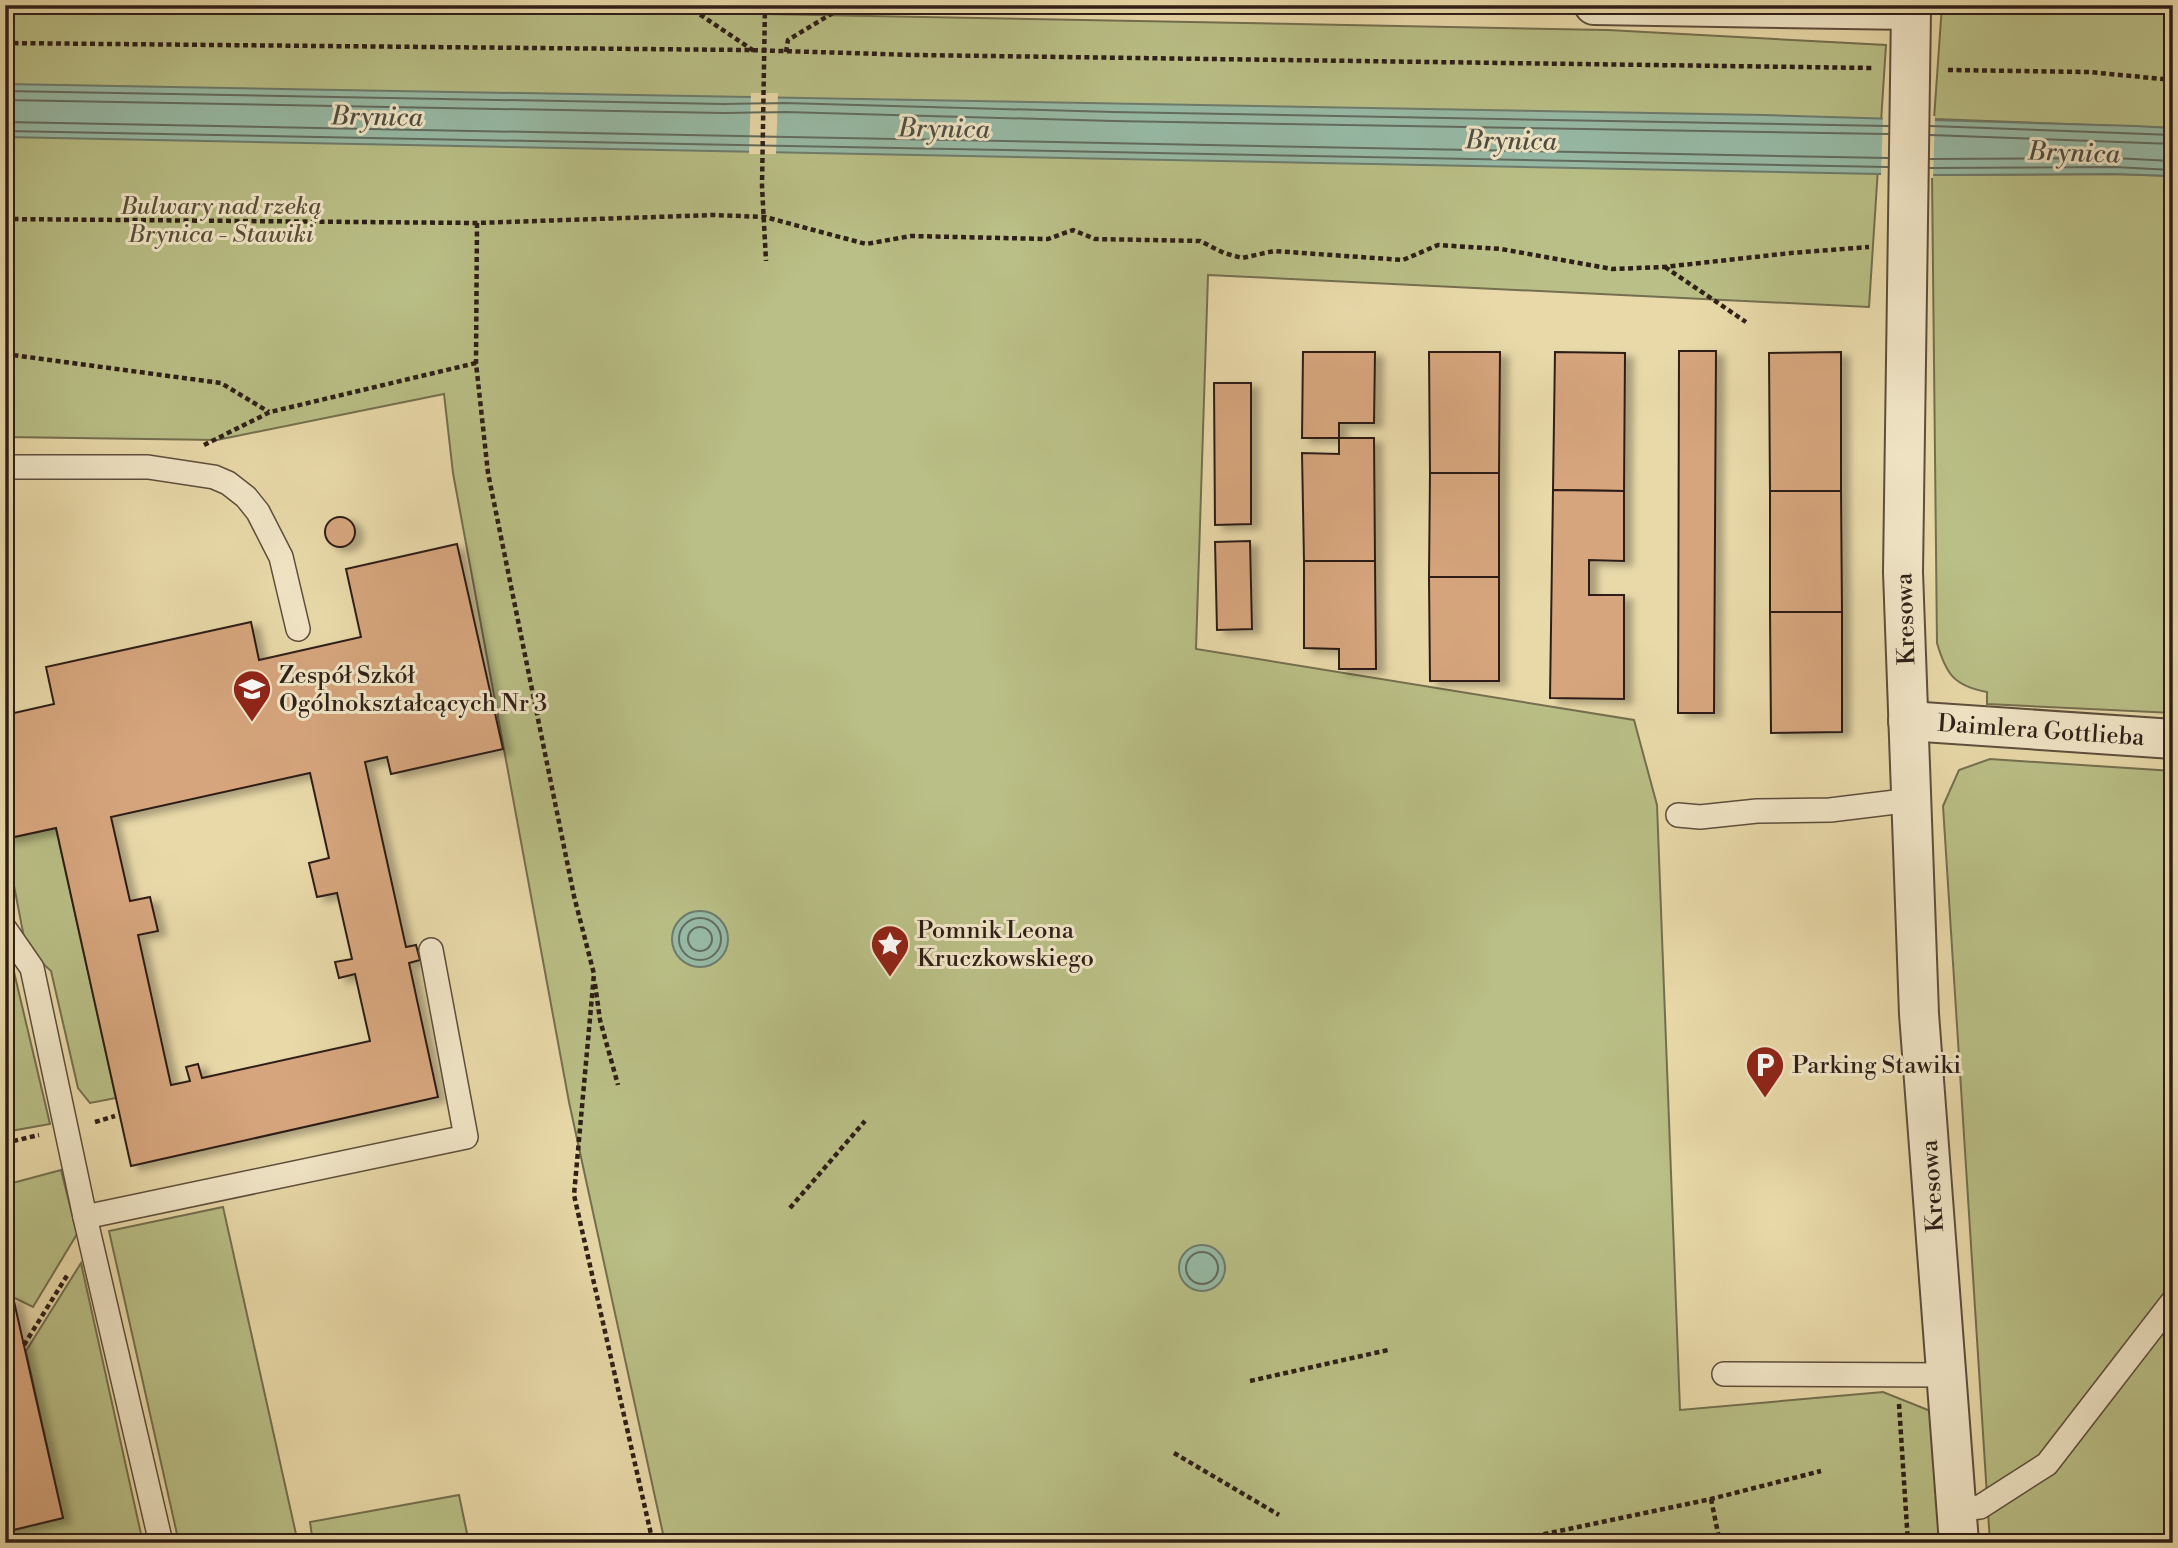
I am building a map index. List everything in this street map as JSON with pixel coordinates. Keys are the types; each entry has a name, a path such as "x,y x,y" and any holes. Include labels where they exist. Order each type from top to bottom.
{"street":[{"name":"Kresowa","path":"1594,5 1911,8 1903,572 1919,1014 1958,1526"},
{"name":"Daimlera Gottlieba","path":"1908,721 2173,739"}],"lane":[{"path":"5,467 148,467 214,477 228,483 246,497 258,512 281,557 299,629"},
{"path":"1678,815 1700,817 1757,811 1830,810 1912,800"},
{"path":"5,929 32,968 161,1543"},
{"path":"88,1227 466,1137 431,950"},
{"path":"1958,1526 1980,1507 2047,1464 2173,1301"},
{"path":"1724,1374 1947,1375"}],"path":[{"path":"686,5 755,51"},
{"path":"765,5 762,186 766,261"},
{"path":"786,52 788,40 846,5"},
{"path":"5,43 300,44 763,51 1911,74 2089,72 2173,80"},
{"path":"5,219 477,223 714,215 765,216 866,244 911,236 1048,239 1073,230 1095,239 1200,241 1224,253 1242,258 1274,251 1403,260 1438,245 1501,249 1612,269 1664,267 1880,246"},
{"path":"477,223 476,363 488,473 574,896 594,974 600,1020 609,1061 618,1085"},
{"path":"1664,267 1746,322"},
{"path":"5,354 221,383 270,412"},
{"path":"201,446 270,412 476,363"},
{"path":"594,974 574,1195 653,1543"},
{"path":"790,1208 865,1121"},
{"path":"24,1345 88,1227"},
{"path":"1250,1381 1388,1350"},
{"path":"1174,1453 1279,1515"},
{"path":"1502,1543 1711,1499 1821,1471"},
{"path":"1711,1499 1720,1543"}],"green space":[{"name":"Bulwary nad rzeką Brynica - Stawiki","path":"5,5 295,5 1608,30 1886,45 1869,307 1208,275 1196,649 1634,720 1657,805 1680,1410 1883,1392 1933,1412 1939,1543 665,1543 569,1102 453,473 444,394 217,440 5,437"},
{"path":"1942,5 2173,5 2173,128 1934,119"},
{"path":"1932,175 2173,176 2173,713 1987,704 1987,692 1959,682 1948,671 1937,643"},
{"path":"1990,759 2173,771 2173,1543 1990,1543 1943,806 1959,770"},
{"path":"56,828 116,1098 90,1103 78,1088 51,971 26,948 5,839"},
{"path":"5,960 14,972 50,1124 5,1132"},
{"path":"61,1170 77,1234 33,1307 13,1297 5,1299 5,1185"},
{"path":"223,1207 298,1543 179,1543 109,1231"},
{"path":"81,1263 143,1543 8,1543 6,1532 63,1518 26,1351"},
{"path":"459,1495 469,1543 313,1543 310,1522"}],"water":[{"name":"Brynica","path":"5,84 1765,115 2135,126 2173,128 2173,176 1932,175 5,137"},
{"path":"700,911 711,913 720,919 726,928 726,950 720,959 711,965 700,967 689,965 680,959 674,950 672,939 674,928 680,919 689,913"},
{"path":"1202,1245 1218,1252 1225,1268 1218,1284 1202,1291 1186,1284 1179,1268 1186,1252"}],"pier":[{"path":"751,93 778,93 776,154 749,154"},
{"path":"1883,115 1935,116 1933,178 1881,177"}],"building":[{"path":"1679,351 1716,351 1714,713 1678,713"},
{"path":"1303,352 1375,352 1374,423 1339,423 1339,438 1302,438"},
{"path":"1429,352 1500,352 1499,473 1430,473"},
{"path":"1555,352 1625,353 1624,491 1553,490"},
{"path":"1841,352 1841,491 1770,491 1769,353"},
{"path":"1214,383 1251,383 1251,524 1215,525"},
{"path":"1339,438 1374,438 1375,561 1304,561 1302,453 1339,454"},
{"path":"1430,473 1499,473 1499,577 1429,577"},
{"path":"1553,490 1624,491 1624,561 1589,560 1589,595 1624,595 1624,699 1550,698"},
{"path":"1770,491 1841,491 1842,612 1770,612"},
{"path":"340,517 346,518 354,526 354,538 346,546 340,547 334,546 326,538 325,532 326,526 334,518"},
{"path":"1250,541 1252,629 1217,630 1215,542"},
{"path":"457,544 503,749 391,774 387,757 365,762 406,947 416,945 420,960 409,963 438,1097 131,1166 56,828 5,839 5,715 54,704 46,667 251,622 259,660 361,637 346,569","holes":["310,773 329,858 309,863 317,897 337,893 352,959 335,962 339,978 355,974 370,1041 202,1078 198,1064 186,1067 190,1081 171,1085 138,935 158,931 150,897 130,901 111,817"]},
{"path":"1304,561 1375,561 1376,669 1339,669 1339,649 1304,648"},
{"path":"1429,577 1499,577 1499,681 1430,681"},
{"path":"1770,612 1842,612 1842,732 1771,733"},
{"path":"13,1297 63,1518 5,1532 5,1299"}],"place":[{"name":"Zespół Szkół Ogólnokształcących Nr 3","path":"252,723"},
{"name":"Pomnik Leona Kruczkowskiego","path":"890,978"},
{"name":"Parking Stawiki","path":"1765,1099"}]}
